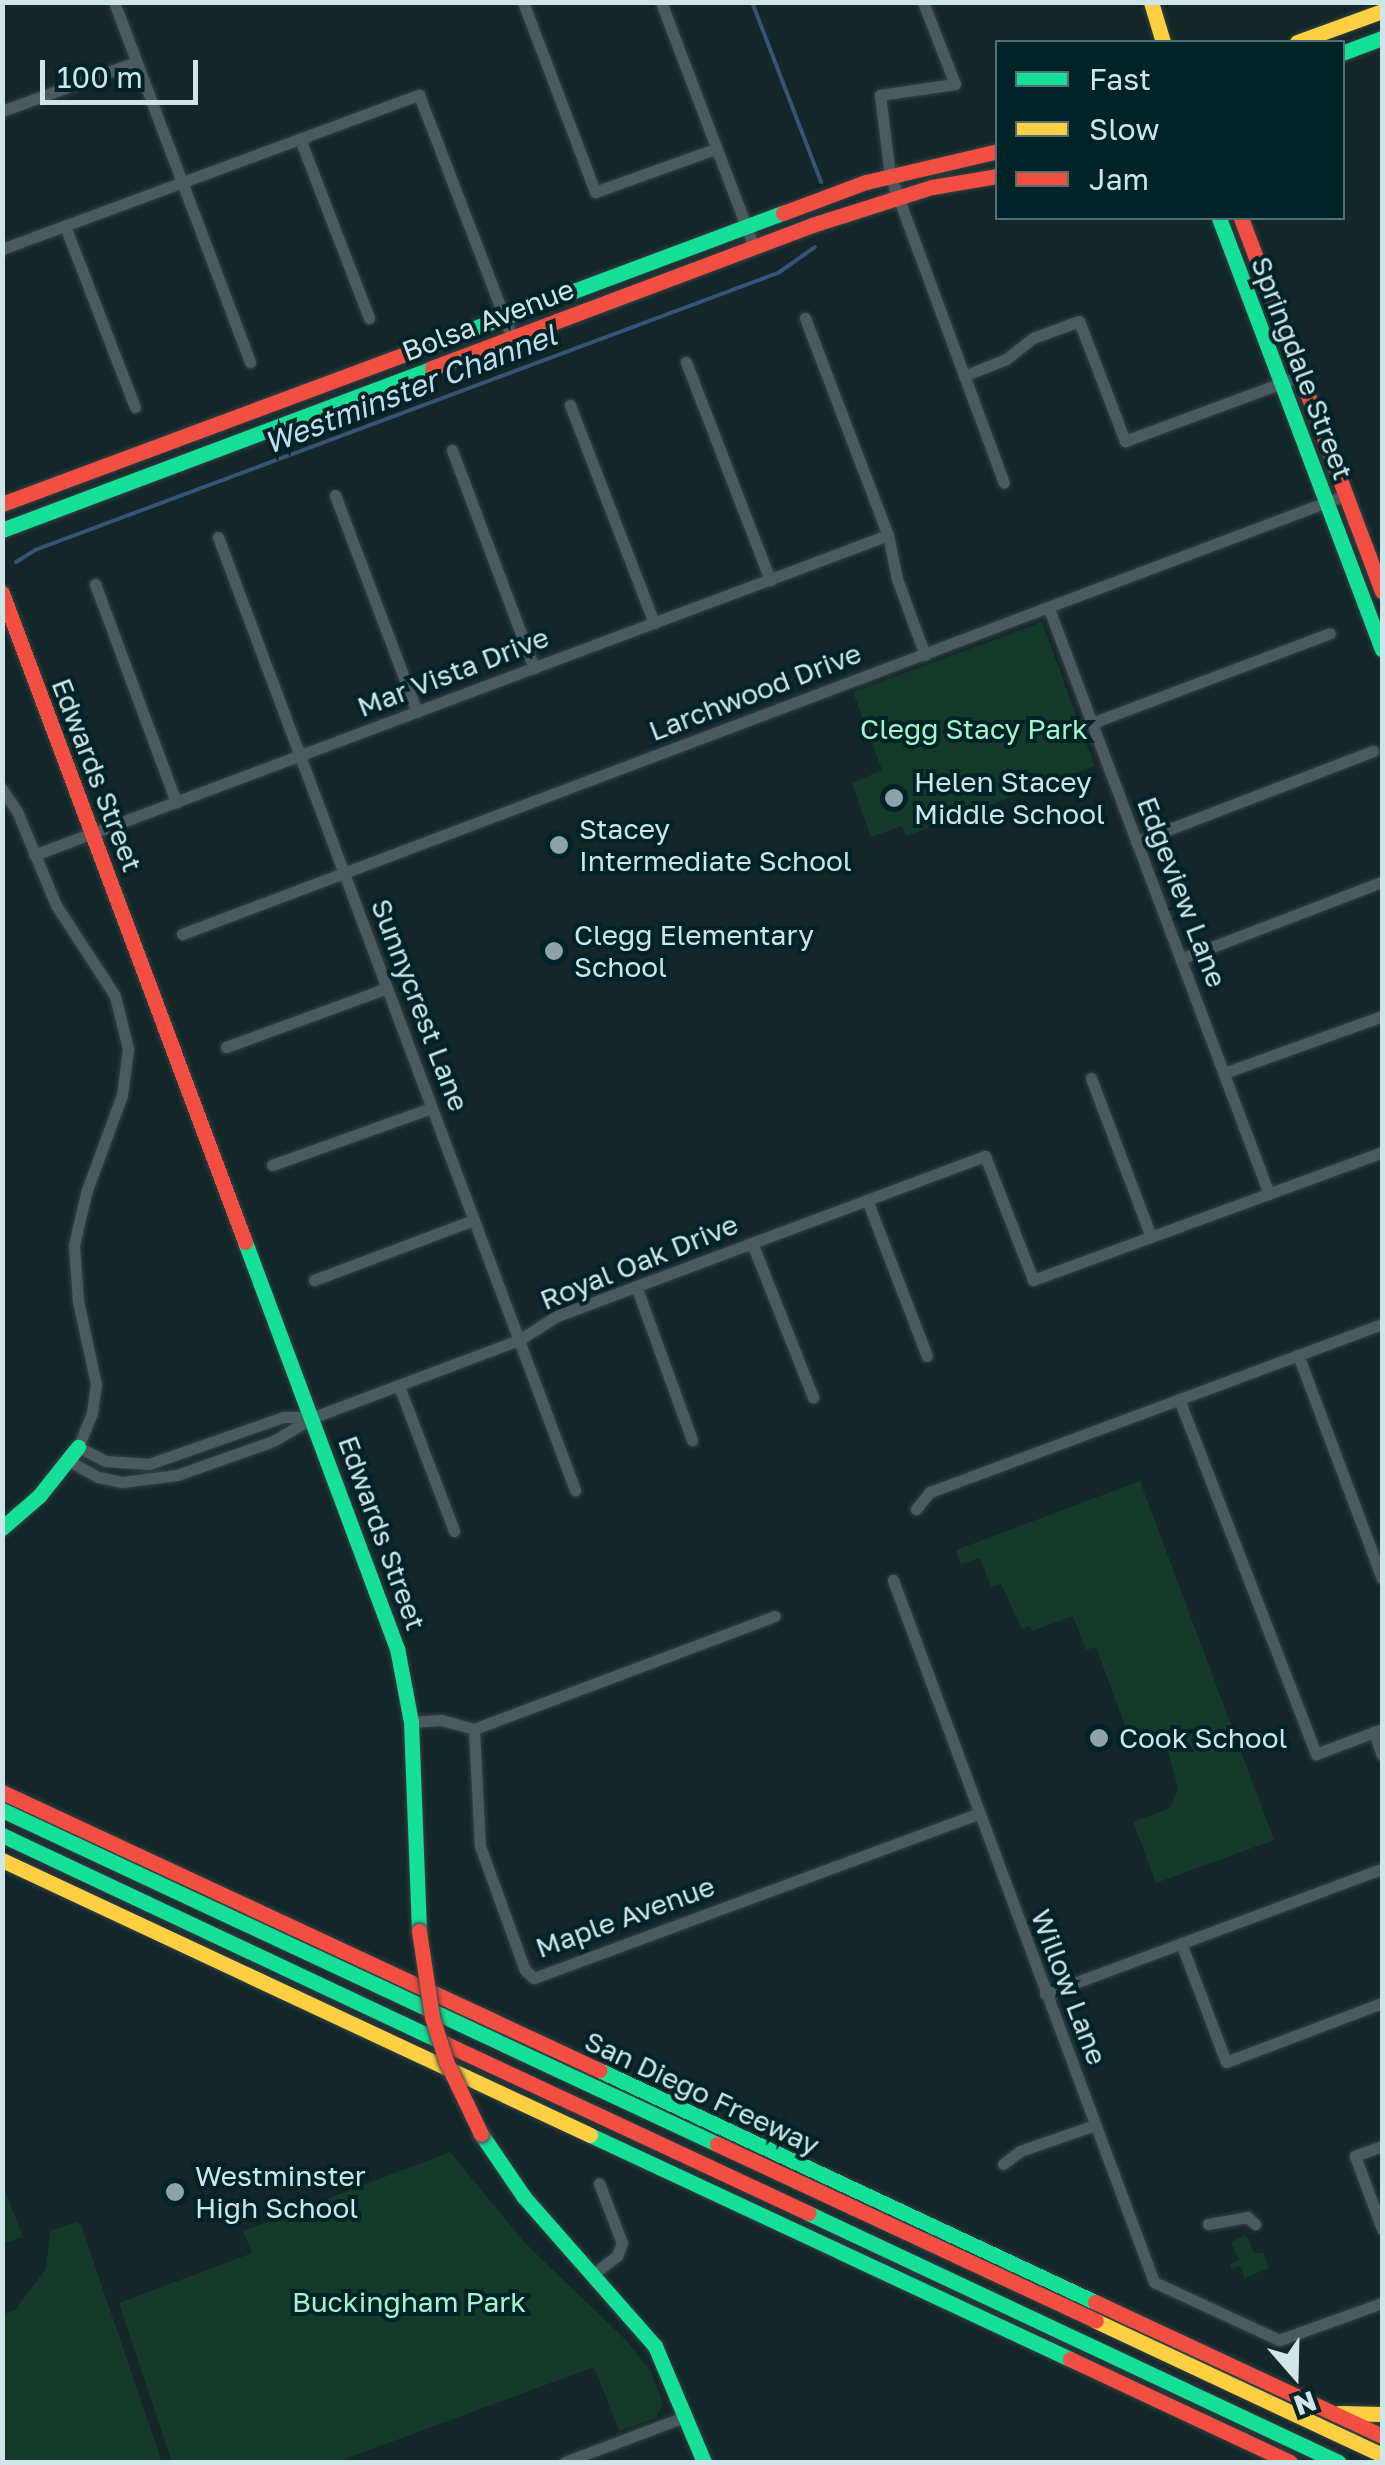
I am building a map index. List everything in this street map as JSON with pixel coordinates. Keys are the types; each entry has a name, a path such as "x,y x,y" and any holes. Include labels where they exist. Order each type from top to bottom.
{"main road":[{"path":"1151,2 1162,40"},
{"path":"1302,40 1382,10"},
{"path":"1345,52 1382,38"},
{"name":"Bolsa Avenue","path":"2,504 746,226 890,176 995,152"},
{"name":"Bolsa Avenue","path":"2,530 754,246 895,197 995,177"},
{"name":"Springdale Street","path":"1219,220 1382,649"},
{"name":"Springdale Street","path":"1242,220 1382,592"},
{"name":"Edwards Street","path":"2,593 314,1417 397,1648 411,1722 419,1932 432,2016 446,2061 481,2134 524,2197 654,2346 704,2462"},
{"path":"2,1528 74,1454"},
{"name":"San Diego Freeway","path":"2,1792 1382,2436"},
{"path":"2,1810 1382,2455"},
{"path":"2,1835 1338,2462"},
{"path":"2,1860 1290,2462"},
{"path":"1096,2372 1260,2462"},
{"path":"1328,2412 1382,2414"}],"street":[{"path":"114,2 250,362"},
{"path":"524,2 595,192 715,149"},
{"path":"661,2 754,246"},
{"path":"923,2 955,84 880,95 890,176 1004,483"},
{"path":"2,111 136,62"},
{"path":"2,249 419,95 512,337"},
{"path":"300,139 369,318"},
{"path":"65,226 135,407"},
{"path":"804,318 888,535 897,579 925,655"},
{"path":"964,376 1006,358 1033,338 1079,320 1124,442 1301,376"},
{"path":"686,362 770,580"},
{"path":"570,405 654,623"},
{"path":"452,450 534,668"},
{"path":"335,495 416,712"},
{"name":"Larchwood Drive","path":"182,934 1345,495"},
{"name":"Mar Vista Drive","path":"34,854 888,535"},
{"name":"Sunnycrest Lane","path":"218,538 574,1490"},
{"path":"95,584 176,802"},
{"name":"Edgeview Lane","path":"1049,609 1269,1194"},
{"path":"1092,722 1330,634"},
{"path":"1136,842 1373,751"},
{"path":"2,788 56,905 115,996 128,1048 122,1094 86,1193 74,1245 78,1301 96,1384 92,1413 74,1454"},
{"path":"1181,959 1382,882"},
{"path":"226,1047 386,988"},
{"path":"1224,1073 1382,1016"},
{"path":"1090,1078 1152,1237 1382,1152"},
{"path":"272,1165 432,1108"},
{"name":"Royal Oak Drive","path":"314,1417 518,1340 557,1316 985,1156 1033,1280 1152,1237"},
{"path":"867,1200 927,1356"},
{"path":"314,1280 474,1220"},
{"path":"752,1243 813,1397"},
{"path":"636,1286 692,1440"},
{"path":"916,1509 930,1492 1382,1324"},
{"path":"1298,1355 1382,1578"},
{"path":"399,1386 454,1531"},
{"path":"1179,1399 1316,1754 1378,1731 1382,1755"},
{"path":"74,1454 105,1462 149,1464 284,1416 314,1417"},
{"path":"74,1454 98,1477 157,1480 273,1441 314,1417"},
{"name":"Willow Lane","path":"893,1580 1154,2282 1279,2340 1382,2304"},
{"path":"411,1722 440,1720 474,1729 774,1616"},
{"name":"Maple Avenue","path":"474,1729 480,1846 525,1970 534,1978 978,1814"},
{"path":"1045,1994 1382,1869"},
{"path":"1181,1943 1226,2062 1382,2003"},
{"path":"1003,2164 1020,2151 1095,2125"},
{"path":"1382,2146 1355,2156 1382,2229"},
{"path":"593,2274 617,2256 622,2243 599,2183"},
{"path":"1208,2224 1247,2217 1255,2224"},
{"path":"565,2462 687,2416"}],"green space":[{"name":"Clegg Stacy Park","path":"1042,622 1095,766 906,836 902,826 871,837 852,783 882,770 853,692"},
{"path":"1140,1481 1274,1840 1156,1883 1133,1822 1170,1808 1178,1788 1167,1748 1161,1740 1134,1750 1096,1647 1086,1650 1073,1616 1032,1631 1030,1626 1022,1629 1001,1584 991,1587 980,1558 961,1564 956,1550"},
{"name":"Buckingham Park","path":"450,2152 525,2243 628,2342 651,2372 663,2403 656,2418 619,2431 594,2367 337,2462 172,2462 119,2303 252,2253 243,2231"},
{"path":"2,2183 23,2237 3,2244 2,2244"},
{"path":"76,2222 81,2225 162,2462 3,2462 3,2314 15,2310 46,2269 50,2231"},
{"path":"1246,2235 1254,2253 1263,2253 1269,2268 1245,2278 1240,2266 1231,2269 1230,2264 1239,2260 1231,2242"}],"waterway":[{"name":"Westminster Channel","path":"752,2 821,182"},
{"name":"Westminster Channel","path":"16,562 35,550 778,273 815,247"}],"traffic: fast":[{"path":"1345,52 1382,38"},
{"path":"416,350 783,213"},
{"path":"1220,220 1382,649"},
{"path":"2,530 432,368"},
{"path":"245,1242 397,1648 411,1722 419,1931"},
{"path":"2,1528 39,1496 78,1447"},
{"path":"2,1810 717,2144"},
{"path":"2,1835 446,2044"},
{"path":"599,2070 1095,2302"},
{"path":"481,2134 524,2197 655,2346 704,2462"},
{"path":"590,2135 1070,2359"},
{"path":"808,2213 1338,2462"}],"traffic: slow":[{"path":"1151,2 1162,40"},
{"path":"1302,40 1382,11"},
{"path":"2,1860 590,2135"},
{"path":"1096,2321 1382,2455"},
{"path":"1339,2413 1382,2414"}],"traffic: jam":[{"path":"783,213 866,182 995,152"},
{"path":"432,368 812,225 932,187 995,176"},
{"path":"1242,220 1382,591"},
{"path":"2,504 416,350"},
{"path":"2,593 245,1242"},
{"path":"2,1792 599,2070"},
{"path":"419,1931 432,2017 446,2061 481,2134"},
{"path":"446,2044 808,2213"},
{"path":"717,2144 1096,2321"},
{"path":"1095,2302 1382,2436"},
{"path":"1070,2359 1290,2462"}],"place":[{"name":"Helen Stacey Middle School","path":"894,798"},
{"name":"Stacey Intermediate School","path":"559,845"},
{"name":"Clegg Elementary School","path":"554,951"},
{"name":"Cook School","path":"1099,1738"},
{"name":"Westminster High School","path":"175,2192"}]}
